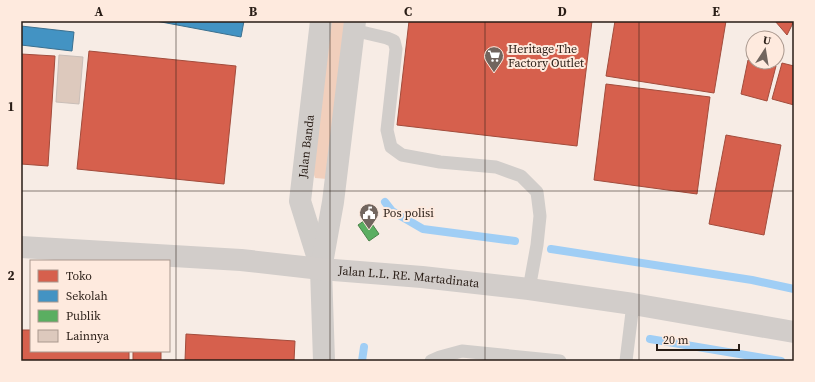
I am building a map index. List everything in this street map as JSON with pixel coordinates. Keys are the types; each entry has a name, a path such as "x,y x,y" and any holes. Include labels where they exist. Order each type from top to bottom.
{"main road":[{"name":"Jalan L.L. RE. Martadinata","path":"21,247 241,260 422,277 529,289 633,304 794,332"}],"street":[{"name":"Jalan Banda","path":"321,21 300,201 321,268"},
{"name":"Jalan Banda","path":"324,361 321,268 333,202 354,25"}],"lane":[{"path":"354,25 387,38 394,42 396,48 387,130 391,147 402,155 440,162 496,167 521,176 537,192 540,216 537,245 529,289"},
{"path":"626,361 633,304"},
{"path":"431,361 440,356 462,351 560,361"}],"shaded area":[{"path":"327,21 348,21 327,179 315,178 311,165"}],"building: Toko":[{"name":"Heritage The Factory Outlet","path":"409,21 592,21 577,146 397,125"},
{"path":"615,21 726,21 714,93 606,76"},
{"path":"775,21 794,21 787,35 785,30 783,30"},
{"path":"89,51 236,66 224,184 77,169"},
{"path":"21,54 55,56 48,166 21,164"},
{"path":"785,64 794,66 794,105 772,99 780,70 785,70"},
{"path":"746,70 775,70 767,101 741,94"},
{"path":"606,84 710,97 697,194 594,180"},
{"path":"726,135 781,145 764,235 709,224"},
{"path":"21,330 30,330 30,352 129,352 129,361 21,361"},
{"path":"186,334 295,341 294,361 185,361"},
{"path":"133,352 161,352 161,361 133,361"}],"building: Sekolah":[{"path":"156,21 244,21 241,37"},
{"path":"21,26 74,32 72,51 21,45"}],"building: Publik":[{"name":"Pos polisi","path":"368,218 379,234 369,241 358,225"}],"building: Lainnya":[{"path":"59,55 83,57 79,104 56,102"}],"waterway":[{"path":"385,202 392,211 423,229 515,241"},
{"path":"551,249 752,280 794,289"},
{"path":"650,339 781,361"},
{"path":"362,361 364,347"}],"place":[{"name":"Heritage The Factory Outlet","path":"494,73"},
{"name":"Pos polisi","path":"369,230"}]}
